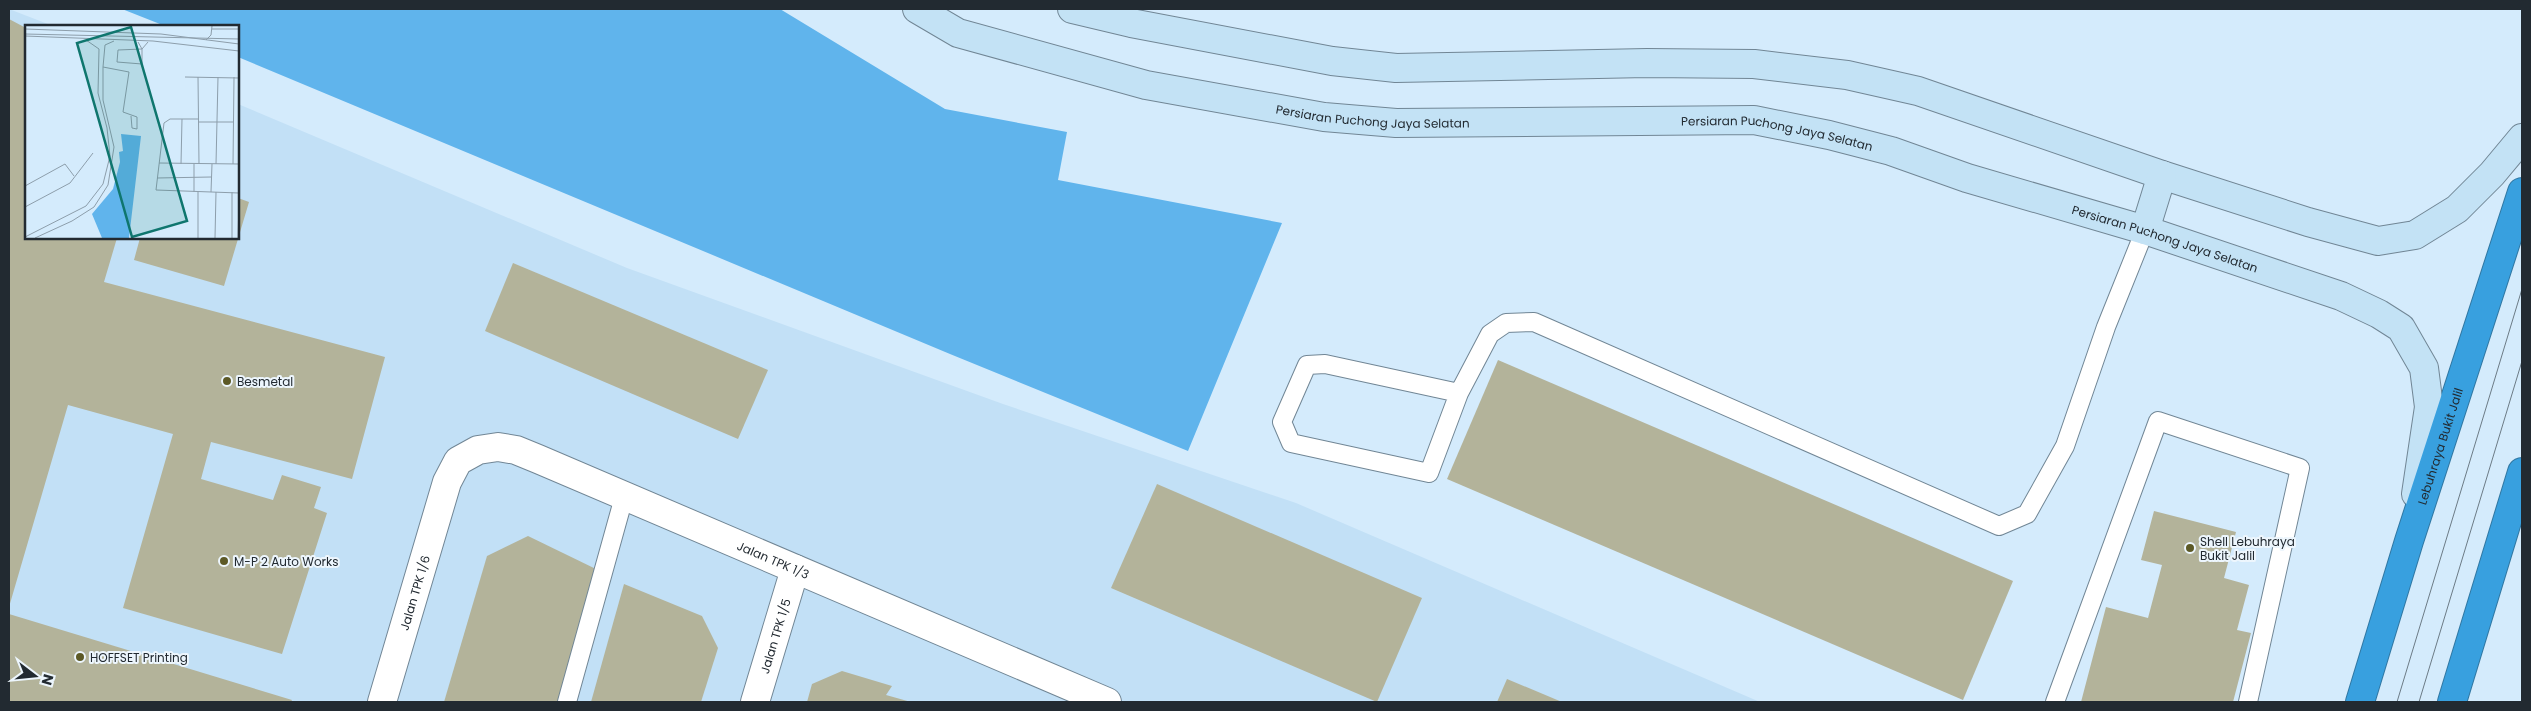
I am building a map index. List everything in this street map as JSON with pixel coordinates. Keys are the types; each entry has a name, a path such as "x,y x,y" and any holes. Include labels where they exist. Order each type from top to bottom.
{"highway":[{"name":"Lebuhraya Bukit Jalil","path":"2360,702 2409,541 2522,192"},
{"path":"2452,702 2522,472"}],"main road":[{"name":"Persiaran Puchong Jaya Selatan","path":"917,9 958,33 1128,81 1324,117 1396,123 1754,120 1829,135 1891,151 1966,178 2146,230 2341,296 2379,314 2401,328 2424,368 2429,407 2409,541"},
{"path":"1072,9 1131,23 1313,57 1396,68 1647,63 1754,64 1847,75 1918,91 2162,175 2308,222 2378,241 2415,235 2457,209 2492,174 2522,138"},
{"path":"2146,230 2162,175"}],"street":[{"name":"Jalan TPK 1/3","path":"447,482 458,461 478,450 498,447 523,453 1107,702"},
{"name":"Jalan TPK 1/6","path":"382,702 447,482"},
{"name":"Jalan TPK 1/5","path":"755,702 795,569"}],"lane":[{"path":"1459,394 1325,364 1307,366 1282,422 1291,443 1429,473 1459,394 1490,334 1506,323 1534,322 1999,526 2028,514 2065,446 2106,327 2146,230"},
{"path":"2055,702 2158,421 2300,468 2248,702"},
{"path":"567,702 624,497"}],"shaded area":[{"path":"9,9 50,25 25,25 25,239 239,239 239,104 627,268 1003,404 1296,503 1760,702 9,702"},
{"path":"122,9 780,9 945,109 1067,132 1058,180 1282,223 1188,451 950,354 239,57 239,25 162,25"}],"building":[{"path":"9,19 25,27 25,239 117,239 104,282 385,357 352,479 211,442 201,479 273,500 282,475 321,487 314,508 327,513 282,654 123,608 173,434 68,405 9,607"},
{"path":"239,198 249,202 239,236"},
{"path":"140,239 238,239 224,286 134,260"},
{"path":"513,263 768,370 738,439 485,331"},
{"path":"1498,360 2013,581 1963,700 1447,479"},
{"path":"1157,484 1422,598 1377,702 1111,588"},
{"path":"2154,511 2236,532 2224,578 2249,585 2237,630 2251,633 2233,702 2081,702 2106,607 2148,618 2162,565 2141,560"},
{"path":"528,536 598,570 560,702 444,702 487,556"},
{"path":"624,584 702,616 718,648 701,702 591,702"},
{"name":"HOFFSET Printing","path":"9,614 292,700 291,702 9,702"},
{"path":"842,671 892,686 886,695 911,702 807,702 812,684"},
{"path":"1507,679 1562,702 1497,702"}],"tram line":[{"path":"2397,702 2522,289"},
{"path":"2419,702 2522,361"}],"place":[{"name":"Besmetal","path":"227,381"},
{"name":"Shell Lebuhraya Bukit Jalil","path":"2190,548"},
{"name":"M-P 2 Auto Works","path":"224,561"},
{"name":"HOFFSET Printing","path":"80,657"}]}
